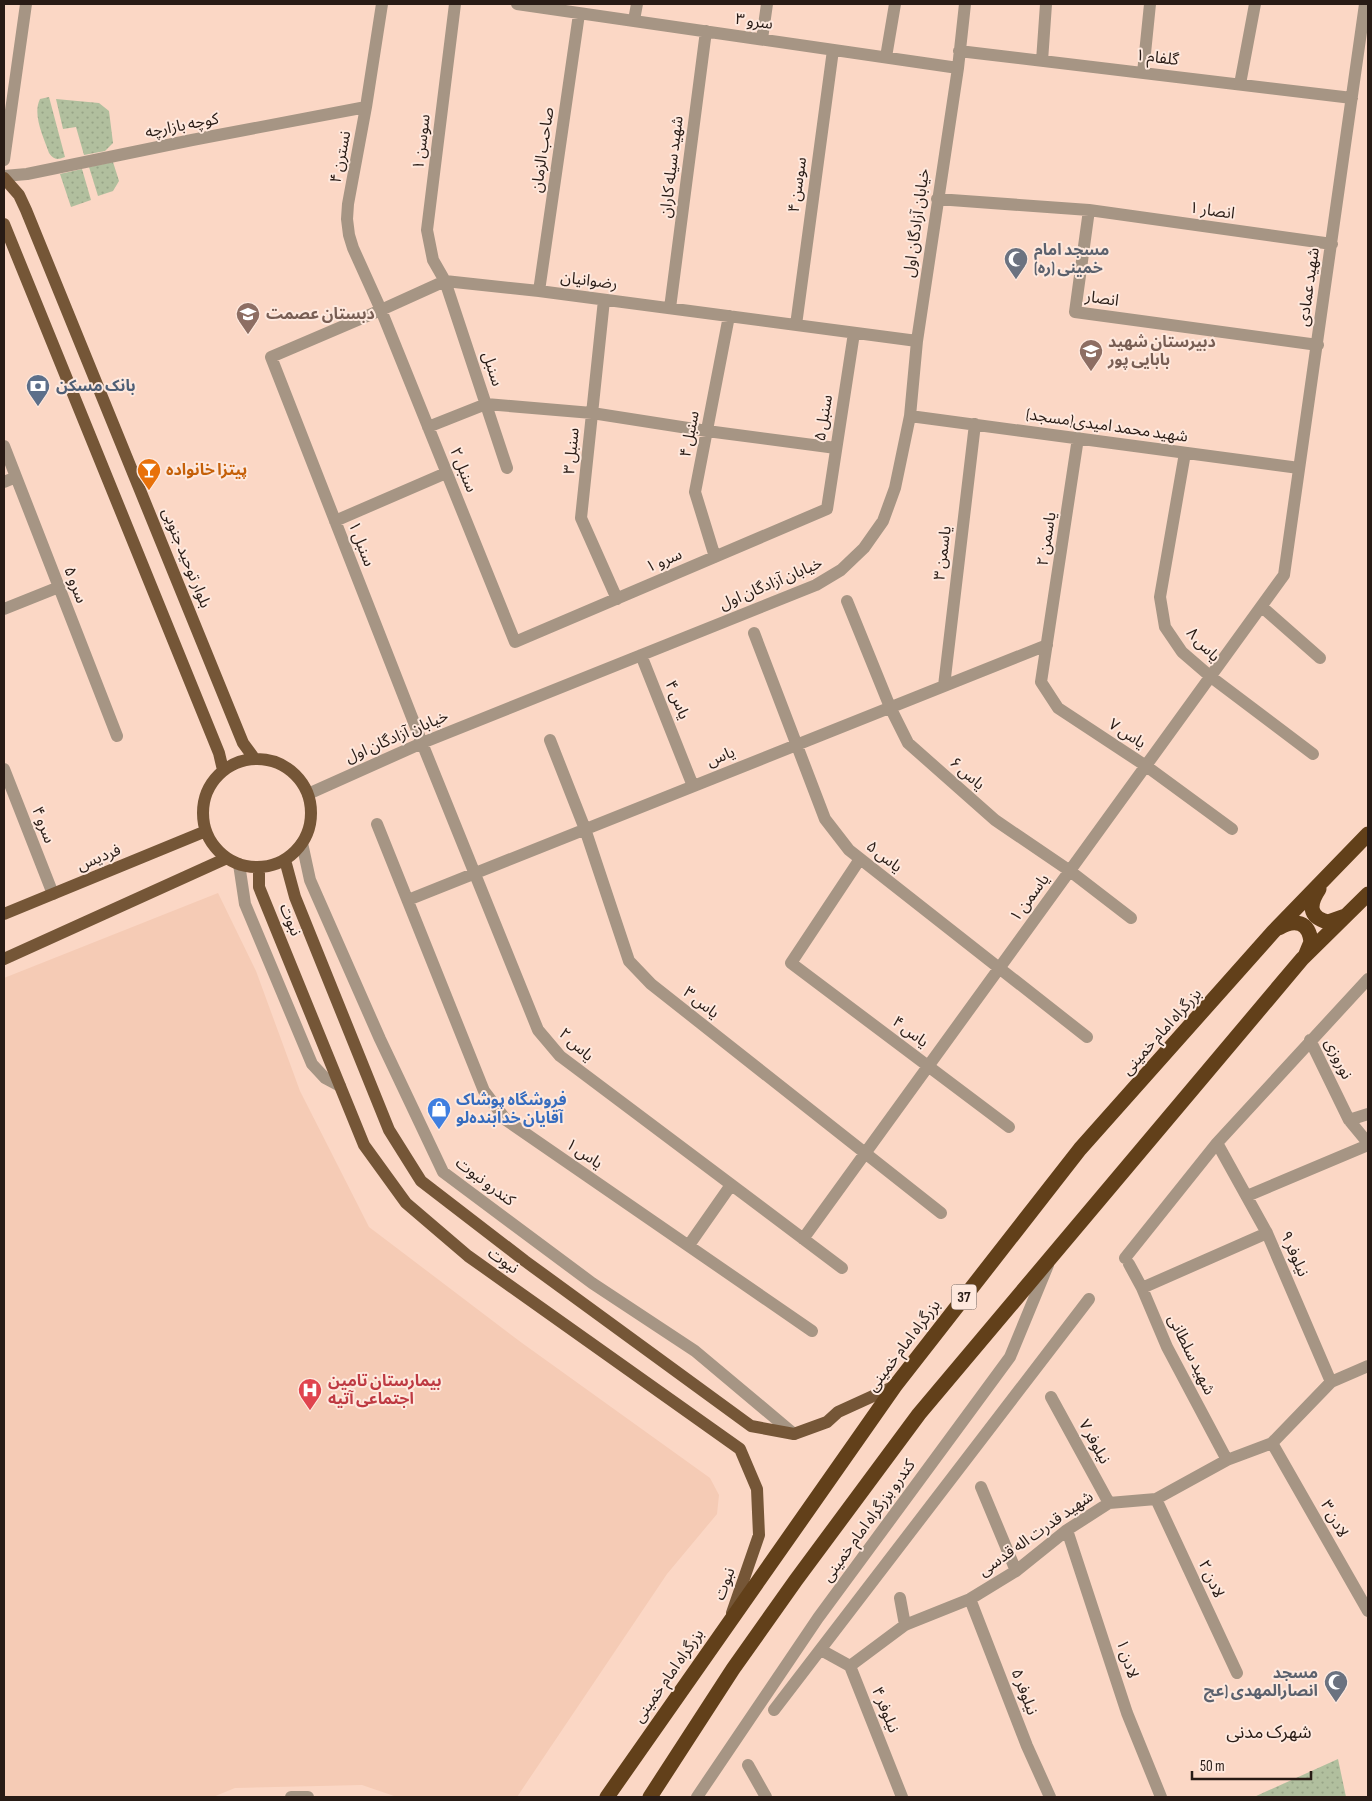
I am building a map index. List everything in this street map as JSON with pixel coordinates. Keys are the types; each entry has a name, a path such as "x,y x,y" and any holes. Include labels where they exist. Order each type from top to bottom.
{"highway":[{"name":"بزرگراه امام خمینی","path":"607,1797 729,1620 895,1386 1080,1148 1273,932 1368,834"},
{"path":"1325,879 1314,897 1313,913 1321,920 1328,922 1339,919 1349,913"},
{"name":"37","path":"650,1797 733,1669 919,1414 1302,959 1368,894"},
{"path":"1273,932 1291,922 1296,922 1308,929 1312,942 1302,959"}],"main road":[{"name":"بلوار توحید جنوبی","path":"4,177 19,195 26,210 243,743 254,758"},
{"path":"4,224 219,752 223,770"},
{"path":"254,758 271,760 287,767 299,779 308,794 311,810 309,827 302,843 284,860 276,864 259,867 239,864 226,858 214,846 206,832 202,815 204,798 212,783 223,770 238,762 254,758"},
{"name":"فردیس","path":"4,914 206,832"},
{"path":"4,959 226,858"},
{"name":"نبوت","path":"284,860 295,897 389,1130 421,1181 525,1262 751,1426 794,1434"},
{"name":"نبوت","path":"259,867 259,887 364,1145 406,1203 468,1256 740,1449 757,1489 760,1535 729,1620"},
{"path":"794,1434 827,1422 838,1412 895,1386"}],"street":[{"path":"4,160 26,4"},
{"name":"نسترن ۴","path":"381,310 353,248 347,219 382,4"},
{"name":"سوسن ۱","path":"445,281 433,260 428,230 455,4"},
{"name":"سرو ۳","path":"517,4 958,68"},
{"path":"634,20 637,4"},
{"path":"762,39 767,4"},
{"path":"886,57 895,4"},
{"name":"خیابان آزادگان اول","path":"308,794 422,743 816,585 841,570 864,548 884,520 895,488 910,416 917,340 958,68 964,4"},
{"path":"1042,61 1046,4"},
{"path":"1143,73 1150,4"},
{"path":"1240,84 1255,4"},
{"name":"شهید عمادی","path":"1284,575 1365,4"},
{"name":"صاحب الزمان","path":"540,291 579,14"},
{"name":"شهید سیله کاران","path":"670,308 706,31"},
{"name":"سوسن ۴","path":"796,325 833,50"},
{"name":"گلفام ۱","path":"959,51 1352,98"},
{"name":"کوچه بازارچه","path":"4,177 366,107"},
{"path":"937,199 1089,210"},
{"name":"انصار ۱","path":"1089,210 1332,244"},
{"name":"انصار","path":"1089,210 1075,312 1318,344"},
{"path":"381,310 445,281"},
{"name":"رضوانیان","path":"445,281 540,291 917,340"},
{"name":"سنبل","path":"445,281 507,468"},
{"name":"سنبل ۳","path":"604,300 581,518 617,598"},
{"name":"سنبل ۱","path":"381,310 271,357 422,743"},
{"name":"سنبل ۲","path":"381,310 515,642"},
{"name":"سنبل ۴","path":"715,557 695,492 729,316"},
{"name":"سنبل ۵","path":"827,509 854,333"},
{"path":"428,427 486,404 592,413 836,448"},
{"name":"(مسجد)شهید محمد امیدی","path":"910,416 1299,468"},
{"name":"یاسمن ۳","path":"944,686 975,424"},
{"name":"یاسمن ۲","path":"1047,645 1078,438"},
{"name":"سرو ۵","path":"4,446 117,736"},
{"name":"یاس ۸","path":"1186,453 1160,597 1166,627 1182,652 1211,677 1313,754"},
{"path":"335,520 446,473"},
{"path":"4,482 16,477"},
{"name":"سرو ۱","path":"515,642 827,509"},
{"name":"یاسمن ۱","path":"803,1239 1284,575"},
{"path":"4,609 58,587"},
{"name":"یاس ۶","path":"847,601 890,707 908,743 995,820 1070,871 1131,918"},
{"path":"1262,606 1320,658"},
{"name":"یاس ۵","path":"754,633 825,819 849,850 1087,1037"},
{"name":"یاس","path":"408,900 1047,645"},
{"name":"یاس ۷","path":"1047,645 1042,682 1058,708 1146,766 1232,829"},
{"name":"یاس ۴","path":"641,655 693,786"},
{"name":"یاس ۳","path":"550,740 584,829 629,961 651,984 941,1213"},
{"name":"یاس ۲","path":"422,743 538,1030 560,1056 842,1268"},
{"name":"سرو ۴","path":"4,769 53,894"},
{"name":"یاس ۱","path":"377,824 484,1091 506,1120 812,1331"},
{"name":"کندرو نبوت","path":"302,843 310,880 380,1039 443,1172 592,1283 695,1351 794,1434"},
{"name":"یاس ۴","path":"860,859 791,964 1009,1127"},
{"path":"239,864 245,904 312,1064 325,1078 340,1086"},
{"path":"1216,1143 1368,979"},
{"name":"نوروزی","path":"1310,1040 1349,1120 1368,1144"},
{"path":"1349,1120 1368,1114"},
{"name":"نیلوفر ۹","path":"1216,1143 1267,1233 1331,1382"},
{"name":"شهید سلطانی","path":"1216,1143 1127,1261 1142,1288 1167,1347 1227,1460"},
{"path":"1246,1196 1368,1144"},
{"path":"689,1245 731,1185"},
{"path":"1142,1288 1267,1233"},
{"name":"کندرو بزرگراه امام خمینی","path":"697,1797 824,1610 1010,1357 1052,1255"},
{"path":"774,1710 1089,1299"},
{"name":"شهید قدرت اله قدسی","path":"850,1666 905,1624 970,1599 1016,1572 1067,1530 1109,1503 1156,1499 1227,1460 1272,1443 1331,1382 1368,1366"},
{"name":"نیلوفر ۷","path":"1051,1397 1109,1503"},
{"name":"لادن ۳","path":"1272,1443 1368,1611"},
{"path":"981,1487 1016,1572"},
{"name":"لادن ۲","path":"1156,1499 1237,1672"},
{"name":"لادن ۱","path":"1067,1530 1128,1712 1161,1797"},
{"path":"900,1598 905,1624"},
{"name":"نیلوفر ۵","path":"970,1599 1027,1746 1050,1797"},
{"path":"821,1650 850,1666"},
{"name":"نیلوفر ۴","path":"850,1666 902,1797"},
{"path":"748,1765 766,1797"},
{"path":"291,1797 308,1797"}],"shaded area":[{"name":"بیمارستان تامین اجتماعی آتیه","path":"218,893 256,971 300,1091 369,1227 522,1343 710,1478 719,1495 717,1514 667,1574 517,1797 397,1797 362,1785 235,1788 213,1797 4,1797 4,978"}],"green space":[{"path":"49,97 65,157 60,159 54,158 49,153 38,119 37,112 40,99"},
{"path":"56,99 99,103 109,111 113,143 105,151 84,155 76,127 63,129"},
{"path":"113,162 119,181 113,191 98,196 89,167"},
{"path":"82,169 91,200 71,207 60,174"},
{"path":"1338,1759 1346,1797 1254,1797"}],"place":[{"name":"مسجد امام خمینی (ره)","path":"1016,280"},
{"name":"دبستان عصمت","path":"248,335"},
{"name":"دبیرستان شهید بابایی پور","path":"1091,372"},
{"name":"بانک مسکن","path":"38,407"},
{"name":"پیتزا خانواده","path":"149,491"},
{"name":"فروشگاه پوشاک آقایان خدابنده‌لو","path":"439,1130"},
{"name":"بیمارستان تامین اجتماعی آتیه","path":"310,1411"},
{"name":"مسجد انصارالمهدی (عج","path":"1336,1703"}],"district":[{"name":"شهرک مدنی","path":"1269,1732"}]}
